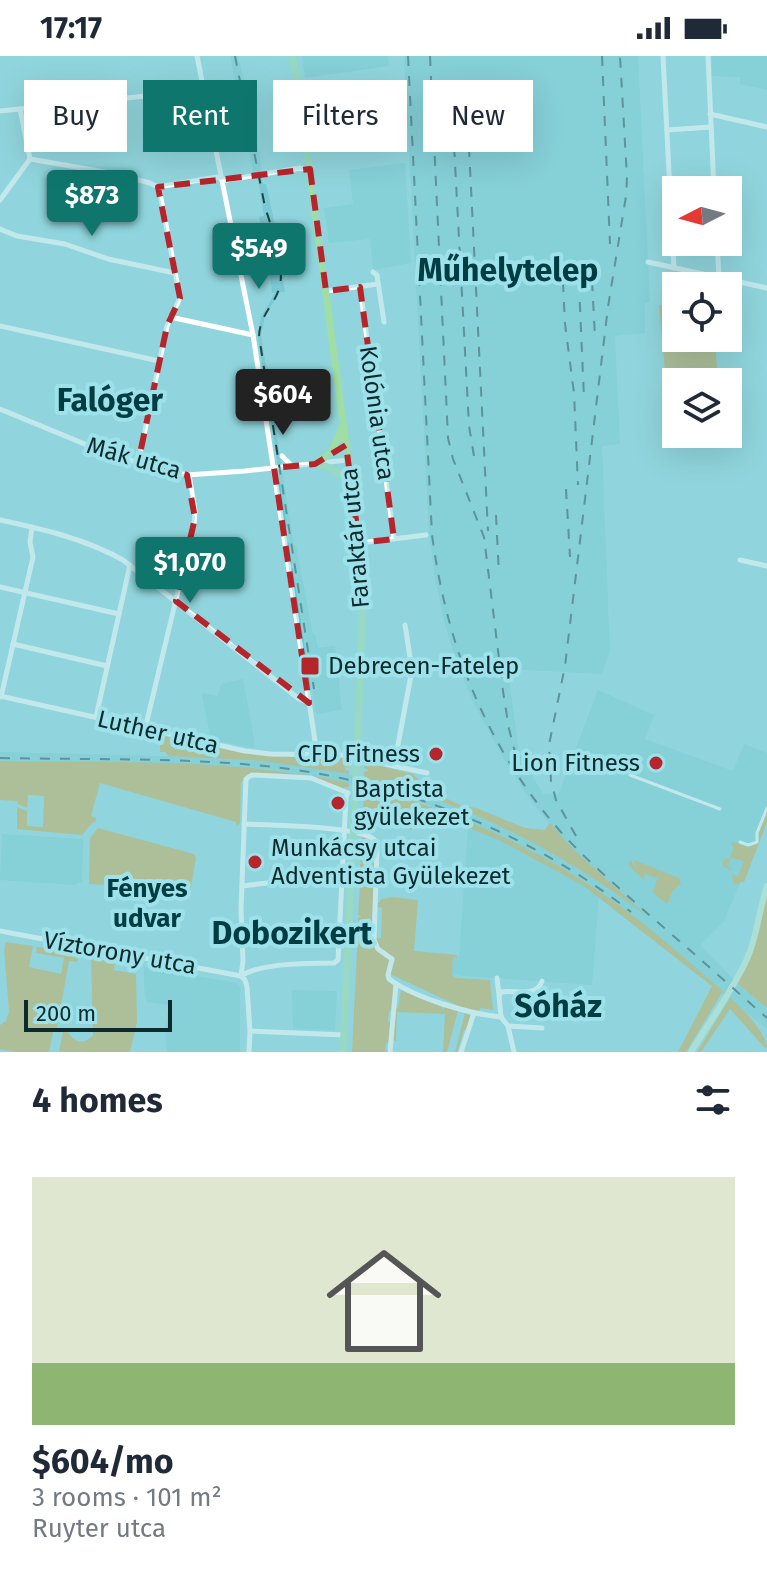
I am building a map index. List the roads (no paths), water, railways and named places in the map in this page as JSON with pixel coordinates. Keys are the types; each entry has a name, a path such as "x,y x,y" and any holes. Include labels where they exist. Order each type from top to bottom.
{"main road":[{"name":"Faraktár utca","path":"292,56 298,76 361,555 363,592 343,1052"},
{"path":"315,464 331,453 344,424"},
{"path":"315,464 337,471 352,492"},
{"path":"691,1052 746,962 767,886"}],"street":[{"path":"197,56 202,80"},
{"path":"663,56 674,268"},
{"path":"708,56 713,176"},
{"path":"0,111 143,96"},
{"path":"0,200 30,159 20,109"},
{"path":"710,114 767,127"},
{"path":"667,130 711,127"},
{"path":"216,152 253,335 317,754"},
{"path":"30,159 110,173 158,187 310,169"},
{"path":"138,463 170,317 180,298 158,187"},
{"path":"0,229 30,239 65,244 108,259 175,273"},
{"path":"648,262 694,272"},
{"path":"373,272 377,275 384,322"},
{"path":"742,282 767,288"},
{"path":"326,291 378,284"},
{"name":"Kolónia utca","path":"360,287 394,539"},
{"path":"170,317 253,335"},
{"path":"0,326 159,361"},
{"name":"Mák utca","path":"0,409 76,442 138,463 189,475 348,460"},
{"path":"282,456 293,466"},
{"path":"145,729 195,518 189,475"},
{"path":"0,520 59,534 105,551 130,565 299,699 309,703"},
{"path":"0,696 33,555 30,544 32,527"},
{"path":"359,543 426,535"},
{"path":"740,560 767,566"},
{"path":"96,717 130,565"},
{"path":"0,587 119,614"},
{"path":"405,625 412,670 394,766 427,773"},
{"path":"13,644 107,666"},
{"name":"Luther utca","path":"0,696 248,752 343,755 394,766"},
{"path":"252,775 311,778 348,793 337,961 267,968 249,971 241,976 247,778 252,775"},
{"path":"630,775 720,809"},
{"path":"740,842 748,845 757,842 757,833 767,808"},
{"path":"244,824 345,830 370,837 377,843 374,938 379,950 392,959 388,975 390,981 442,1004 501,1017"},
{"path":"242,886 285,881 342,880"},
{"name":"Víztorony utca","path":"0,931 241,976"},
{"path":"241,976 247,985 249,1052"},
{"path":"497,978 501,1017 508,1026 514,1052"},
{"path":"499,996 503,991 536,991 542,981"},
{"path":"390,1052 396,984"},
{"path":"461,1052 474,1013"},
{"path":"508,1026 542,1028"},
{"path":"250,1031 344,1035"}],"waterway":[{"path":"279,482 286,526"},
{"path":"288,543 291,563"},
{"path":"292,569 307,668"},
{"path":"308,673 310,690"}],"railway":[{"path":"235,56 265,207 281,270 279,289 262,322 259,336 314,689"},
{"path":"408,56 432,535 459,655 490,729 510,764 560,831 614,884 767,1018"},
{"path":"430,56 448,438 453,459 484,537 509,729 521,765"},
{"path":"602,56 610,244"},
{"path":"576,836 556,800 551,781 549,745 565,666 608,307 626,196 620,56"},
{"path":"454,152 469,426 474,456"},
{"path":"469,152 488,531"},
{"path":"591,261 595,337"},
{"path":"562,262 565,324 574,393 578,485"},
{"path":"578,262 584,398"},
{"path":"566,489 570,557"},
{"path":"496,515 499,575"},
{"path":"0,758 240,764 321,774 368,785 416,798 508,836 551,858 631,912"}],"place":[{"name":"Debrecen-Fatelep","path":"310,666"},
{"name":"CFD Fitness","path":"436,754"},
{"name":"Lion Fitness","path":"656,763"},
{"name":"Baptista gyülekezet","path":"338,803"},
{"name":"Munkácsy utcai Adventista Gyülekezet","path":"255,862"}],"district":[{"name":"Műhelytelep","path":"508,270"},
{"name":"Falóger","path":"110,400"},
{"name":"Fényes udvar","path":"147,903"},
{"name":"Dobozikert","path":"292,933"},
{"name":"Sóház","path":"558,1006"}]}
